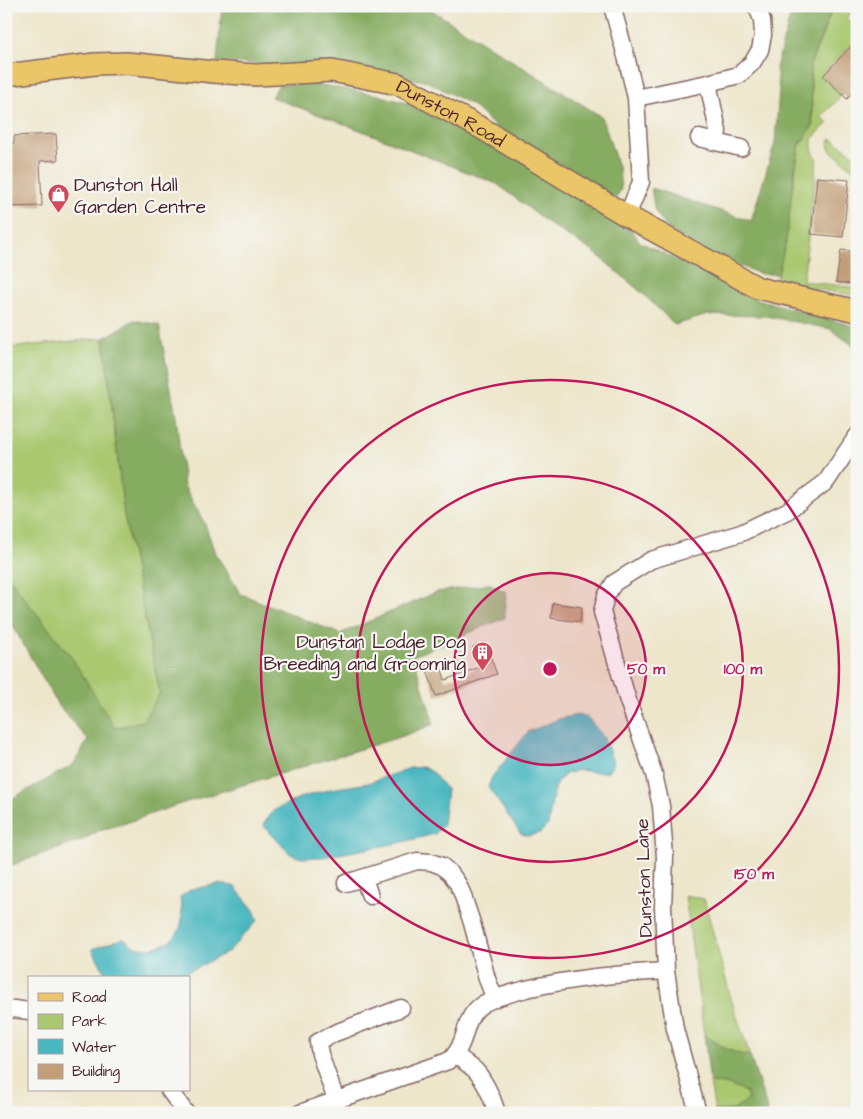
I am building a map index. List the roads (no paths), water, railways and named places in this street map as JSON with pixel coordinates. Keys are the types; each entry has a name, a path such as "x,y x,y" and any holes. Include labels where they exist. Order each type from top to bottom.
{"main road":[{"name":"Dunston Road","path":"6,75 95,64 127,63 256,75 332,71 398,84 483,129 627,216 758,288 857,310"}],"street":[{"path":"612,6 636,98 641,182 627,216"},
{"path":"636,98 739,75 752,63 760,50 763,35 762,20 755,6"},
{"path":"708,83 718,131 716,142"},
{"path":"699,138 741,148"},
{"name":"Dunston Lane","path":"698,1113 675,1030 666,971 663,907 665,857 661,806 654,774 628,701 602,612 606,596 614,583 651,560 741,533 787,511 826,482 857,436"},
{"path":"346,883 417,861 431,862 442,866 451,874 462,893 487,979 495,999"},
{"path":"364,878 370,896"},
{"path":"300,1113 448,1061 456,1055 467,1024 474,1013 483,1004 495,999 554,982 615,974 666,971"},
{"path":"336,1100 320,1054 318,1042 335,1033 400,1008"},
{"path":"6,1011 14,1009 28,1011"},
{"path":"456,1055 484,1081 497,1113"},
{"path":"170,1092 186,1113"}],"water":[{"path":"577,715 587,717 603,736 614,764 608,772 578,770 566,774 557,782 548,825 540,833 528,836 520,833 488,787 492,777 528,732 559,719"},
{"path":"423,767 433,773 447,790 443,825 435,834 399,843 322,857 301,858 290,854 263,825 273,811 299,798 331,789 368,783 410,768"},
{"path":"218,884 234,886 254,910 258,920 229,951 178,976 107,976 92,949 124,938 134,946 143,948 157,947 169,941 179,931 181,925 180,897 190,890"}],"place":[{"name":"Dunston Hall Garden Centre","path":"58,214"},
{"name":"Dunstan Lodge Dog Breeding and Grooming","path":"482,671"}]}
